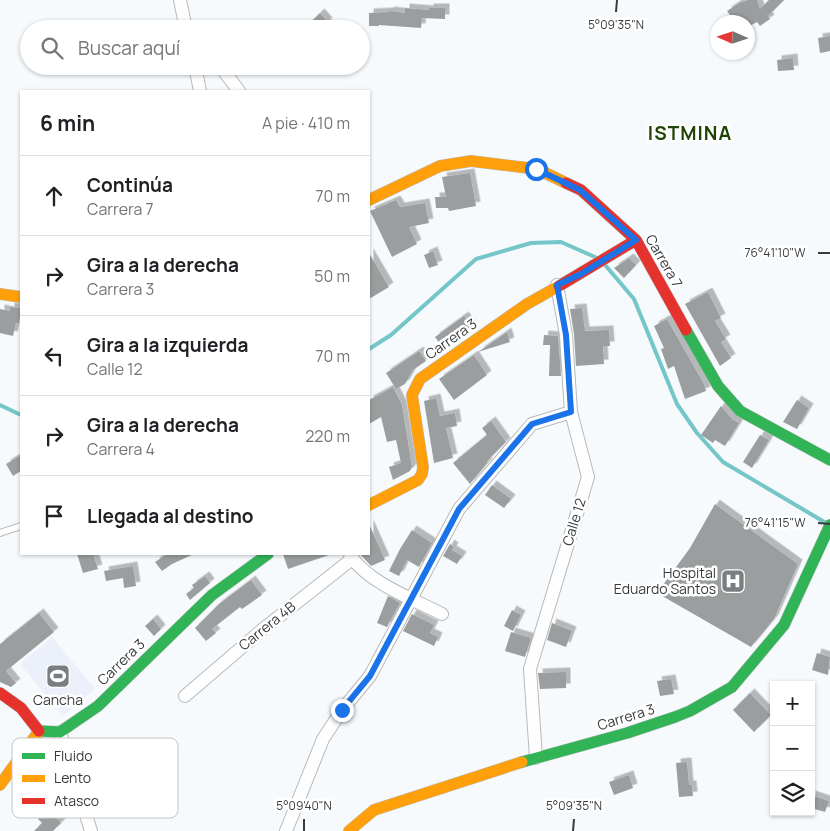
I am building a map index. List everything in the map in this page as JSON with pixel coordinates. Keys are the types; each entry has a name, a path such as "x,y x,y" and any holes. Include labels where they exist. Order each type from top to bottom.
{"street":[{"path":"180,0 185,20"},
{"path":"197,75 200,90"},
{"path":"227,75 238,90"},
{"name":"Carrera 7","path":"370,200 440,166 471,161 536,169 580,190 636,240 718,386 740,411 830,460"},
{"name":"Carrera 3","path":"370,504 418,480 422,474 423,467 412,395 420,379 526,304 557,285 581,274 636,240"},
{"name":"Calle 12","path":"536,758 530,669 588,477 571,412 566,335 557,285"},
{"path":"0,294 20,297"},
{"path":"286,831 323,739 342,710 370,676 459,509 532,424 571,412"},
{"name":"Carrera 3","path":"349,831 374,810 536,758 627,733 675,717 690,711 732,687 784,625 808,568 830,526"},
{"name":"Carrera 3","path":"60,732 98,706 212,595 267,555"},
{"path":"351,556 372,578 442,614"},
{"name":"Carrera 4B","path":"184,696 351,556"},
{"path":"0,693 21,708 39,731 60,732 62,738"},
{"path":"34,738 39,731"},
{"path":"0,785 12,768"},
{"path":"87,818 91,831"}],"lane":[{"path":"0,533 20,526"}],"shaded area":[{"name":"Cancha","path":"52,637 95,689 63,716 20,664"}],"building":[{"path":"757,0 760,9 769,0 784,0 768,16 770,19 760,26 757,22 755,23 755,15 730,15 727,11 739,3"},
{"path":"405,8 429,10 429,8 445,8 445,19 422,18 421,28 370,26 369,13 390,11 405,13"},
{"path":"320,13 326,20 313,20"},
{"path":"830,36 830,51 820,53 818,38"},
{"path":"793,58 794,70 778,71 777,60"},
{"path":"470,173 476,206 449,211 448,208 436,208 435,197 446,197 442,177"},
{"path":"396,200 400,207 425,203 429,223 409,227 417,244 392,257 370,211"},
{"path":"433,251 438,265 429,268 424,255"},
{"path":"370,255 389,287 370,298"},
{"path":"629,258 636,265 624,278 614,268"},
{"path":"708,292 721,318 715,321 726,339 721,342 731,358 720,366 685,304"},
{"path":"10,307 20,308 19,324 16,323 13,336 0,333 0,309 10,311"},
{"path":"582,308 585,331 609,330 610,346 603,346 604,364 576,366 570,309"},
{"path":"464,316 473,328 444,349 435,337"},
{"path":"667,319 704,384 706,391 685,399 674,366 668,369 661,349 664,348 654,326"},
{"path":"507,332 510,342 478,352"},
{"path":"544,335 558,336 561,376 549,376 550,345 543,345"},
{"path":"419,351 426,361 413,370 405,384 396,389 386,373"},
{"path":"474,355 487,375 454,400 439,379"},
{"path":"393,387 402,405 412,467 410,471 393,480 389,467 401,463 396,440 387,442 381,417 370,423 370,399"},
{"path":"436,398 440,416 455,413 457,426 446,428 453,458 434,463 424,401"},
{"path":"797,400 809,408 797,429 783,422"},
{"path":"721,406 732,419 739,423 725,446 715,440 713,443 701,435"},
{"path":"491,421 506,442 487,461 470,484 453,463 487,435 482,428"},
{"path":"760,435 769,440 752,468 743,462"},
{"path":"20,456 20,472 13,476 6,464"},
{"path":"492,485 511,499 504,508 485,495"},
{"name":"Hospital Eduardo Santos","path":"715,504 798,564 774,619 751,647 657,593 690,548"},
{"path":"370,526 385,560 371,566 361,555 370,555"},
{"path":"412,530 432,543 419,567 407,560 399,576 389,571"},
{"path":"450,544 454,547 452,550 462,556 457,564 443,556"},
{"path":"77,555 93,555 98,569 83,573"},
{"path":"166,555 192,555 162,571 155,562"},
{"path":"283,555 329,555 288,569"},
{"path":"133,566 136,586 124,588 123,578 106,581 104,571"},
{"path":"205,576 210,583 190,600 186,594 194,588 192,585"},
{"path":"251,580 262,595 242,609 240,607 212,629 216,633 206,641 195,628 219,604"},
{"path":"388,596 400,603 387,627 377,623"},
{"path":"512,610 521,615 513,631 504,626"},
{"path":"39,613 54,632 6,671 16,683 11,687 0,682 0,644"},
{"path":"412,614 434,625 430,633 438,637 434,646 403,631"},
{"path":"153,619 161,629 154,636 145,626"},
{"path":"552,623 572,631 566,647 547,640"},
{"path":"511,632 531,638 525,657 505,651"},
{"path":"817,653 830,657 828,675 812,670"},
{"path":"566,672 566,688 540,689 538,673"},
{"path":"671,679 674,694 660,696 657,681"},
{"path":"750,693 770,716 754,732 733,710"},
{"path":"687,762 689,785 692,785 693,796 679,797 676,763"},
{"path":"629,775 633,788 614,795 609,782"},
{"path":"815,796 829,801 825,812 815,809"},
{"path":"56,818 61,823 53,831 34,831 42,823 38,819"}],"waterway":[{"path":"370,348 391,335 476,259 531,243 561,242 595,257"},
{"path":"606,266 634,299 677,404 697,433 723,462 826,523"},
{"path":"0,405 20,415"}],"traffic: fast":[{"path":"686,330 718,386 740,411 830,460"},
{"path":"522,762 627,733 675,717 690,711 732,687 784,625 830,525"},
{"path":"39,731 60,732 98,706 212,595 267,555"}],"traffic: slow":[{"path":"370,200 440,166 471,161 537,169 566,183"},
{"path":"370,504 418,480 422,474 423,467 412,395 420,379 527,304 559,286"},
{"path":"0,294 20,297"},
{"path":"34,738 39,731"},
{"path":"349,831 374,810 522,762"},
{"path":"0,785 12,768"}],"traffic: jam":[{"path":"566,183 581,190 636,240 686,330"},
{"path":"559,286 636,240"},
{"path":"0,693 21,708 39,731"}],"place":[{"name":"Hospital Eduardo Santos","path":"733,581"},
{"name":"Cancha","path":"58,676"}],"district":[{"name":"ISTMINA","path":"690,133"}],"route":[{"path":"342,710 370,676 459,509 532,424 571,412 566,335 557,285 581,274 636,240 580,190 536,169"}]}
